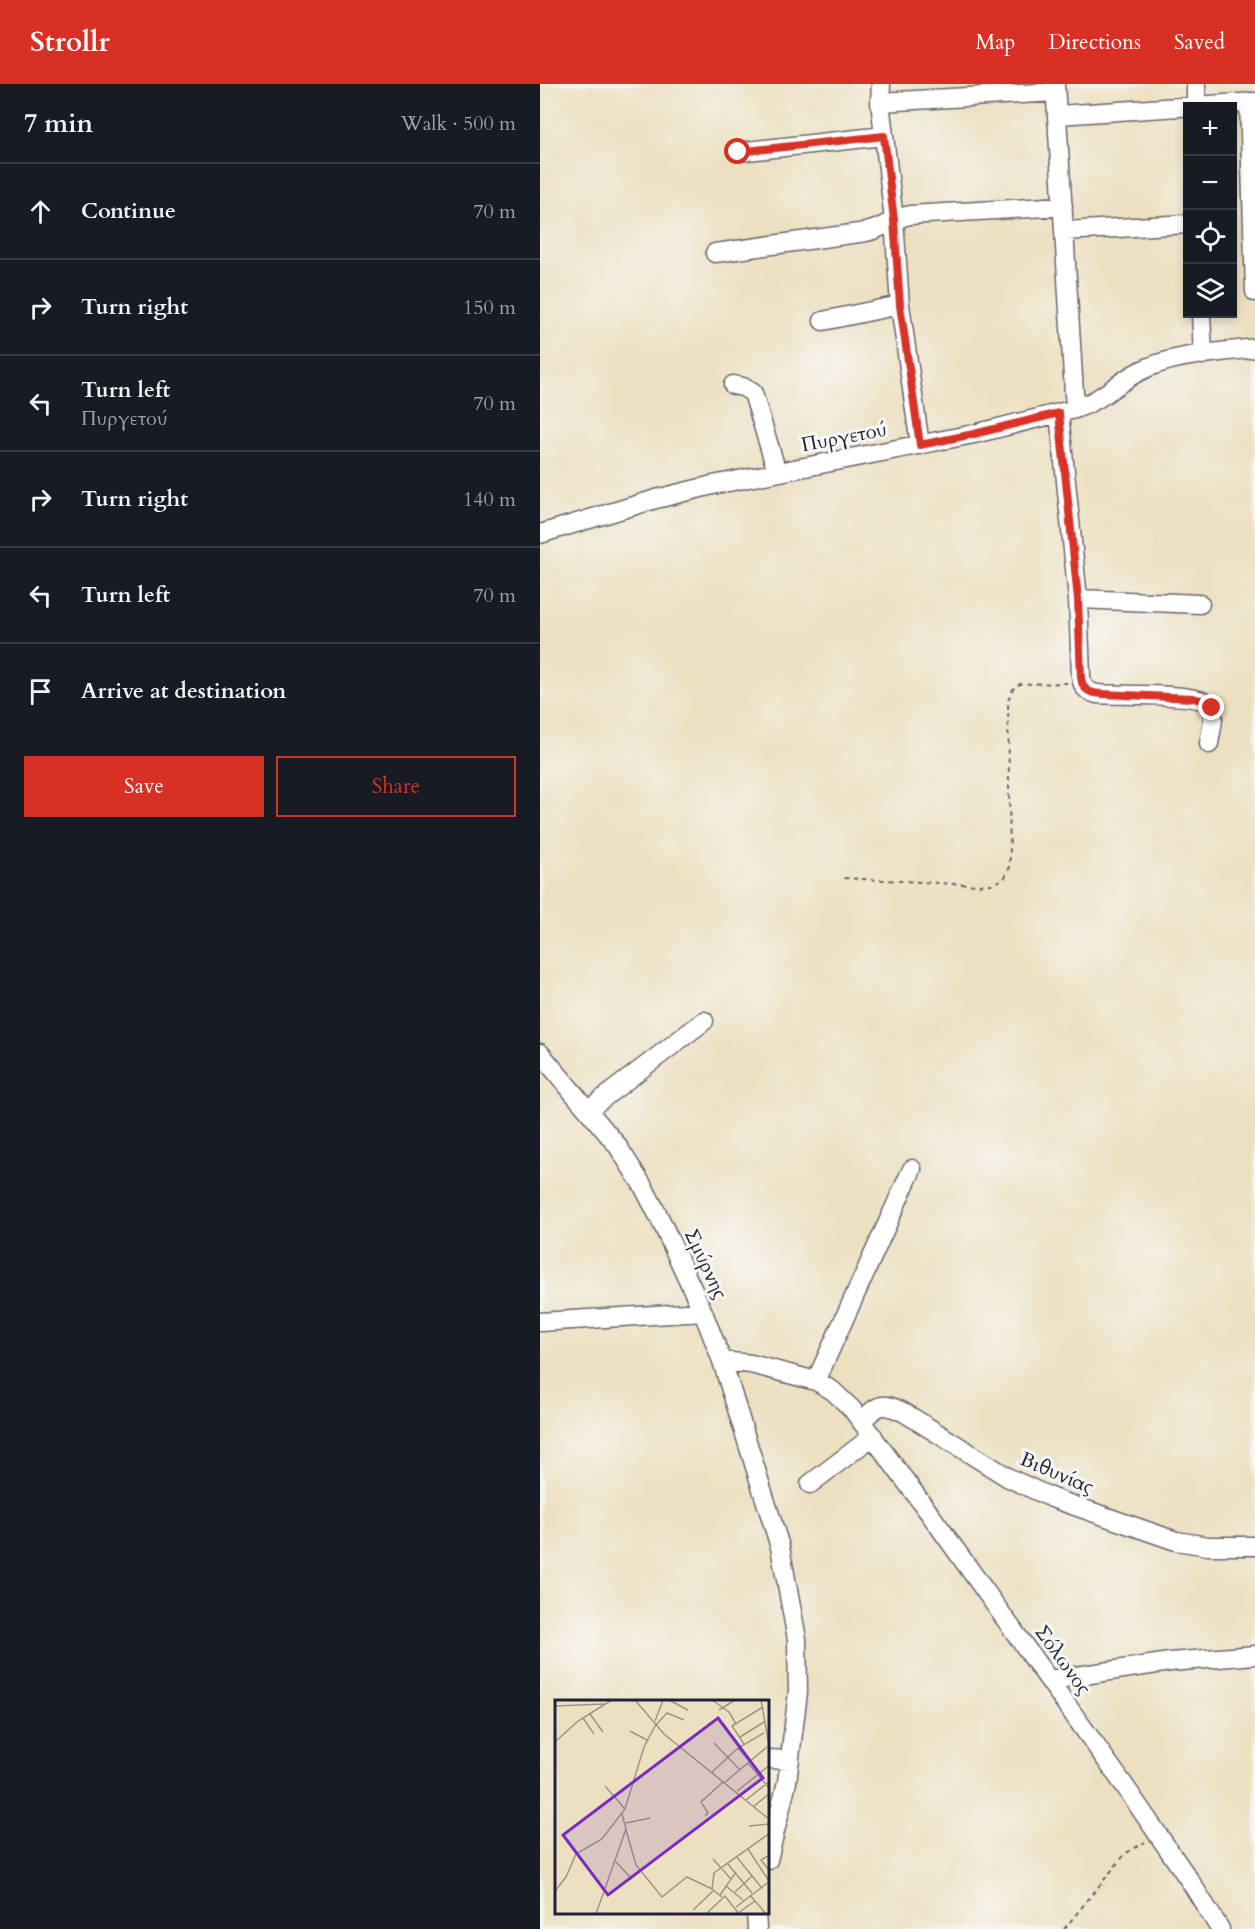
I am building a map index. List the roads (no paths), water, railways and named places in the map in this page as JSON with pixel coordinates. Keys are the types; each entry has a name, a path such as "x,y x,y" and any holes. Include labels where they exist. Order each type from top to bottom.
{"street":[{"path":"1196,84 1196,102"},
{"path":"920,445 900,305 894,220 880,93 1055,88 1065,231 1067,411 1081,681 1086,690 1097,694 1168,696 1204,700 1210,704 1213,711 1209,744"},
{"path":"1237,103 1252,102 1255,292"},
{"path":"1058,115 1183,107"},
{"path":"738,152 884,136"},
{"path":"715,254 878,230 894,220 910,215 1063,206"},
{"path":"1065,231 1183,224"},
{"path":"823,321 900,305"},
{"path":"1201,318 1203,355"},
{"name":"Πυργετού","path":"540,534 656,499 713,485 974,434 1067,411 1092,403 1141,370 1178,358 1255,348"},
{"path":"733,385 743,387 753,393 777,472"},
{"path":"1078,599 1200,604"},
{"path":"589,1109 704,1021"},
{"name":"Σμύρνης","path":"540,1053 617,1145 643,1186 704,1312 722,1361 773,1523 785,1571 798,1652 798,1704 780,1814 770,1852"},
{"path":"816,1381 912,1169"},
{"path":"540,1322 704,1312"},
{"name":"Σόλωνος","path":"722,1361 751,1364 816,1381 843,1399 868,1429 1050,1680 1162,1839 1220,1929"},
{"name":"Βιθυνίας","path":"810,1484 868,1429 877,1406 884,1405 914,1418 1009,1478 1052,1498 1176,1541 1208,1546 1255,1546"},
{"path":"1050,1680 1170,1662 1255,1655"},
{"path":"770,1759 790,1760"},
{"path":"756,1914 757,1929"}]}
